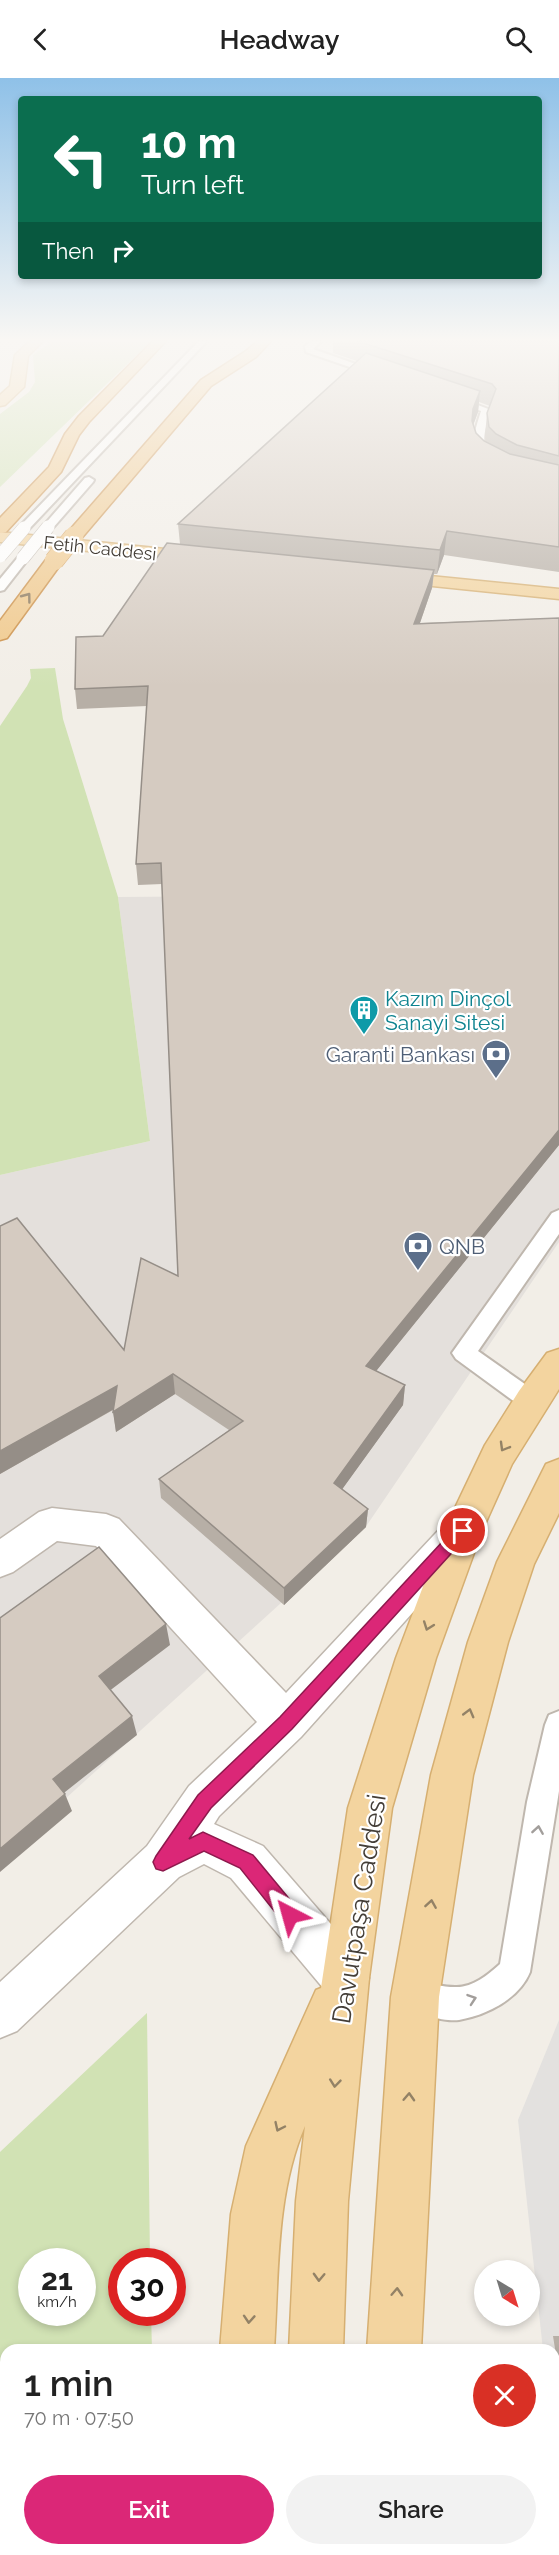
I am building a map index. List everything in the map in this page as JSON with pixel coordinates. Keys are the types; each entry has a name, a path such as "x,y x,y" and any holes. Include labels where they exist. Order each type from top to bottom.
{"highway":[{"path":"56,469 62,457"},
{"path":"1,530 68,457"},
{"path":"0,634 74,536 143,457"}],"main road":[{"name":"Fetih Caddesi","path":"1,530 219,560"},
{"path":"371,575 559,594"},
{"name":"Davutpaşa Caddesi","path":"316,2344 322,2201 346,1978 370,1808 416,1658 463,1531 498,1456 531,1401 559,1363"},
{"path":"394,2344 415,1997 452,1775 482,1664 516,1562 559,1475"},
{"path":"247,2344 257,2214 271,2146 346,1978"}],"street":[{"path":"0,1560 52,1524 106,1531 286,1723"},
{"path":"0,2014 163,1862 204,1801 286,1723 463,1531"},
{"path":"163,1862 203,1841 247,1862 346,1978"}],"lane":[{"path":"0,556 92,457"},
{"path":"482,457 495,466"},
{"path":"0,587 48,527 97,472"},
{"path":"531,1401 464,1353 559,1218"},
{"path":"415,1997 457,2004 493,1992 514,1972 542,1802 559,1725"}],"shaded area":[{"path":"559,894 559,1242 367,1525 0,1858 0,1175 150,1141 118,897"},
{"path":"559,2020 559,2344 542,2344 540,2260 533,2260 518,2120"}],"green space":[{"path":"0,457 31,457 0,487"},
{"path":"55,668 63,719 118,897 150,1141 0,1175 0,726 27,686 31,678 30,669"},
{"path":"147,2013 150,2248 108,2248 108,2326 151,2326 152,2344 0,2344 0,2152"}],"building":[{"path":"252,457 522,457 559,465 559,547 447,531 440,550 178,524"},
{"path":"167,543 434,570 414,624 559,618 559,1130 366,1366 405,1385 334,1483 368,1509 284,1588 159,1479 243,1421 173,1374 113,1412 117,1386 0,1451 0,1226 17,1218 124,1350 141,1258 178,1276 161,863 136,864 148,686 75,689 76,637 103,636"},
{"path":"99,1547 166,1624 99,1676 132,1716 53,1779 65,1794 0,1849 0,1618"}],"place":[{"name":"Kazım Dinçol Sanayi Sitesi","path":"364,1036"},
{"name":"Garanti Bankası","path":"496,1080"},
{"name":"QNB","path":"418,1272"}],"route":[{"path":"290,1915 247,1862 203,1841 163,1862 204,1801 286,1723 463,1531"}]}
